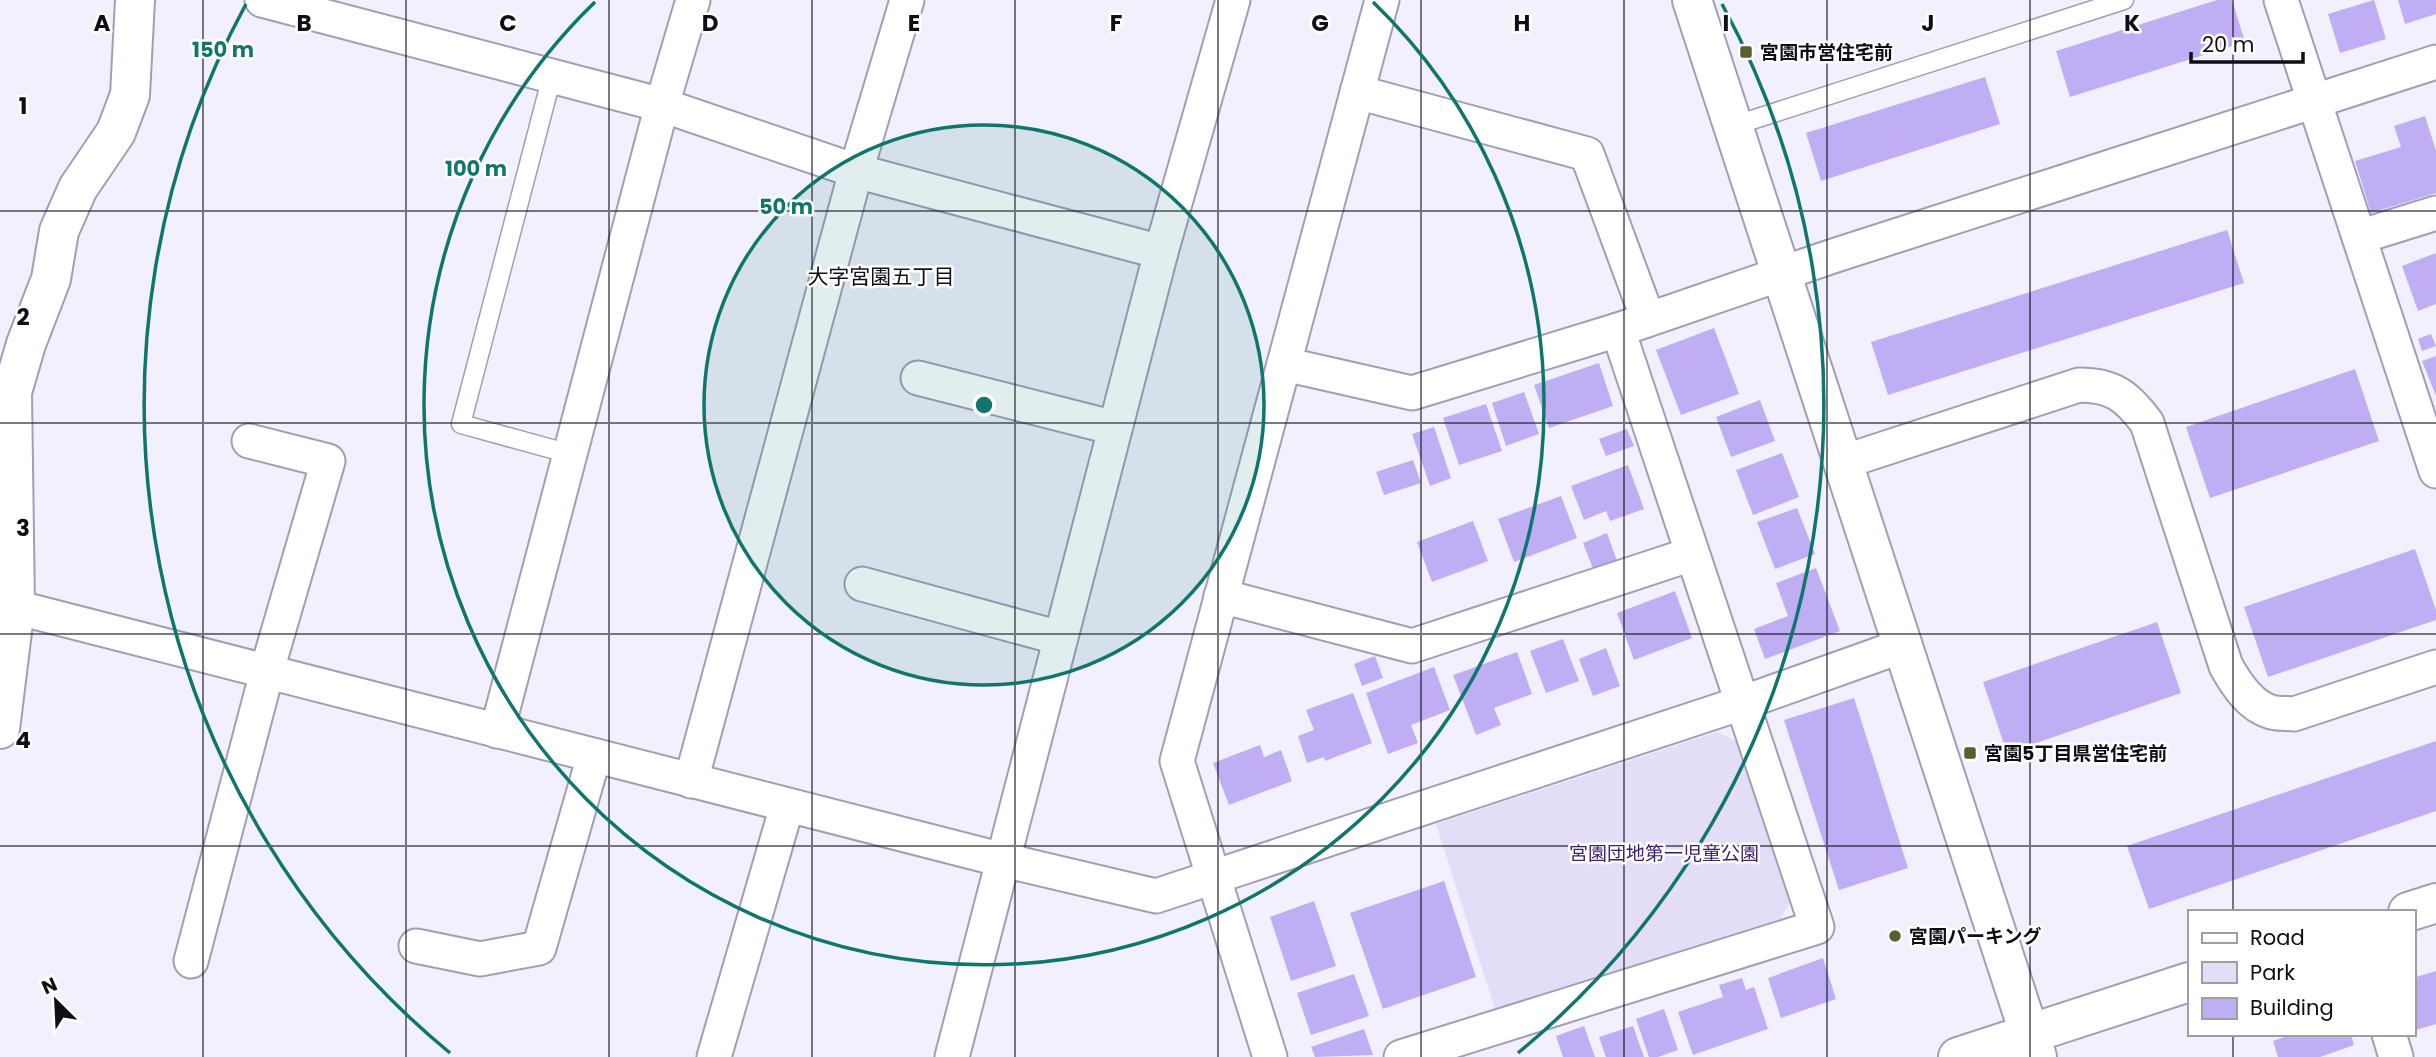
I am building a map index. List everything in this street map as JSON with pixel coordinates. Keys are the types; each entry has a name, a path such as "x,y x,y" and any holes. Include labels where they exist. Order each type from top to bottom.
{"street":[{"path":"0,729 15,607 7,471 12,392 26,344 51,279 59,231 78,188 116,132 130,96 135,0"},
{"path":"262,0 372,13 552,76 662,105 856,171 1161,252"},
{"path":"496,731 662,105 693,0"},
{"path":"691,781 856,171 907,0"},
{"path":"952,1057 1161,252 1233,0"},
{"path":"1270,1057 1177,761 1382,0"},
{"path":"1692,0 2033,1045"},
{"path":"2281,0 2433,453"},
{"path":"1284,364 1412,393 1633,324 1781,273 2436,62"},
{"path":"1357,92 1587,154 1692,554 1817,927 1401,1057"},
{"path":"2359,237 2436,213"},
{"path":"918,377 1115,428"},
{"path":"1843,462 2079,385 2101,385 2121,395 2136,407 2147,423 2226,666 2236,684 2252,701 2270,712 2294,714 2436,667"},
{"path":"191,961 267,672 328,461 249,441"},
{"path":"1221,596 1412,646 1692,554"},
{"path":"862,584 1060,638"},
{"path":"15,607 788,806 1156,895 1742,703 1902,646"},
{"path":"416,946 480,959 539,948 594,756"},
{"path":"714,1057 788,806"},
{"path":"2414,910 2436,902"},
{"path":"1958,1057 2033,1045 2188,982"},
{"path":"2390,1036 2396,1057"}],"lane":[{"path":"1733,126 2124,0"},
{"path":"552,76 461,424 569,454"}],"green space":[{"name":"宮園団地第一児童公園","path":"1717,732 1740,743 1790,903 1780,919 1495,1009 1436,824"}],"building":[{"path":"2217,0 2232,0 2245,42 2070,97 2056,51"},
{"path":"2374,0 2386,39 2340,53 2328,14"},
{"path":"2398,0 2436,0 2436,14 2405,24"},
{"path":"1985,77 2000,124 1821,181 1806,133"},
{"path":"2425,116 2436,151 2436,193 2371,213 2355,161 2401,147 2394,126"},
{"path":"2227,230 2244,283 1888,395 1871,342"},
{"path":"2436,253 2436,304 2418,311 2402,266"},
{"path":"1714,328 1739,394 1681,415 1656,350"},
{"path":"2431,334 2436,346 2422,351 2418,339"},
{"path":"2436,356 2436,396 2422,361"},
{"path":"1599,363 1613,406 1549,428 1534,385"},
{"path":"2355,369 2379,441 2210,498 2186,427"},
{"path":"1524,392 1539,434 1506,446 1492,403"},
{"path":"1760,400 1775,441 1731,457 1716,417"},
{"path":"1486,404 1502,451 1459,465 1443,418"},
{"path":"1434,427 1451,478 1430,486 1412,434"},
{"path":"1627,429 1634,446 1606,456 1599,439"},
{"path":"1782,453 1799,497 1753,515 1736,470"},
{"path":"1413,460 1421,483 1384,495 1376,472"},
{"path":"1628,465 1644,509 1610,521 1606,511 1584,520 1571,486"},
{"path":"1561,496 1577,538 1514,562 1498,519"},
{"path":"1797,508 1815,554 1775,569 1757,522"},
{"path":"1473,521 1488,561 1432,582 1417,542"},
{"path":"1607,533 1617,561 1594,571 1583,543"},
{"path":"2415,549 2436,610 2436,620 2268,677 2244,607"},
{"path":"1816,568 1840,631 1765,659 1754,629 1788,616 1776,583"},
{"path":"1675,591 1692,638 1634,660 1617,613"},
{"path":"2157,622 2181,693 2007,753 1983,682"},
{"path":"1563,639 1579,681 1546,693 1530,651"},
{"path":"1606,648 1620,686 1593,696 1579,659"},
{"path":"1517,652 1532,694 1494,708 1501,725 1476,735 1453,675"},
{"path":"1375,656 1383,678 1362,686 1354,664"},
{"path":"1434,667 1450,710 1411,725 1418,743 1388,754 1366,693"},
{"path":"1353,693 1372,743 1325,761 1324,757 1307,763 1298,736 1314,730 1306,710"},
{"path":"1854,698 1908,868 1839,890 1784,720"},
{"path":"2436,741 2436,811 2149,909 2127,846"},
{"path":"1260,745 1264,757 1281,750 1292,781 1229,805 1213,763"},
{"path":"1444,881 1476,977 1383,1009 1350,913"},
{"path":"1314,901 1336,966 1291,981 1270,917"},
{"path":"1823,958 1836,999 1781,1018 1768,978"},
{"path":"2436,971 2436,1024 2416,1030 2415,1027 2415,977"},
{"path":"1354,974 1369,1016 1311,1035 1297,993"},
{"path":"1742,978 1746,990 1754,987 1768,1029 1693,1055 1678,1012 1723,997 1719,985"},
{"path":"1664,1009 1678,1050 1658,1057 1649,1057 1636,1019"},
{"path":"1584,1026 1595,1057 1563,1057 1556,1036"},
{"path":"1633,1026 1644,1057 1606,1057 1599,1037"},
{"path":"1364,1029 1373,1055 1315,1057 1311,1047"},
{"path":"2287,1036 2352,1036 2354,1045 2320,1057 2278,1057 2273,1041"}],"place":[{"name":"宮園市営住宅前","path":"1746,52"},
{"name":"宮園5丁目県営住宅前","path":"1970,753"},
{"name":"宮園パーキング","path":"1895,936"}],"district":[{"name":"大字宮園五丁目","path":"881,276"}]}
